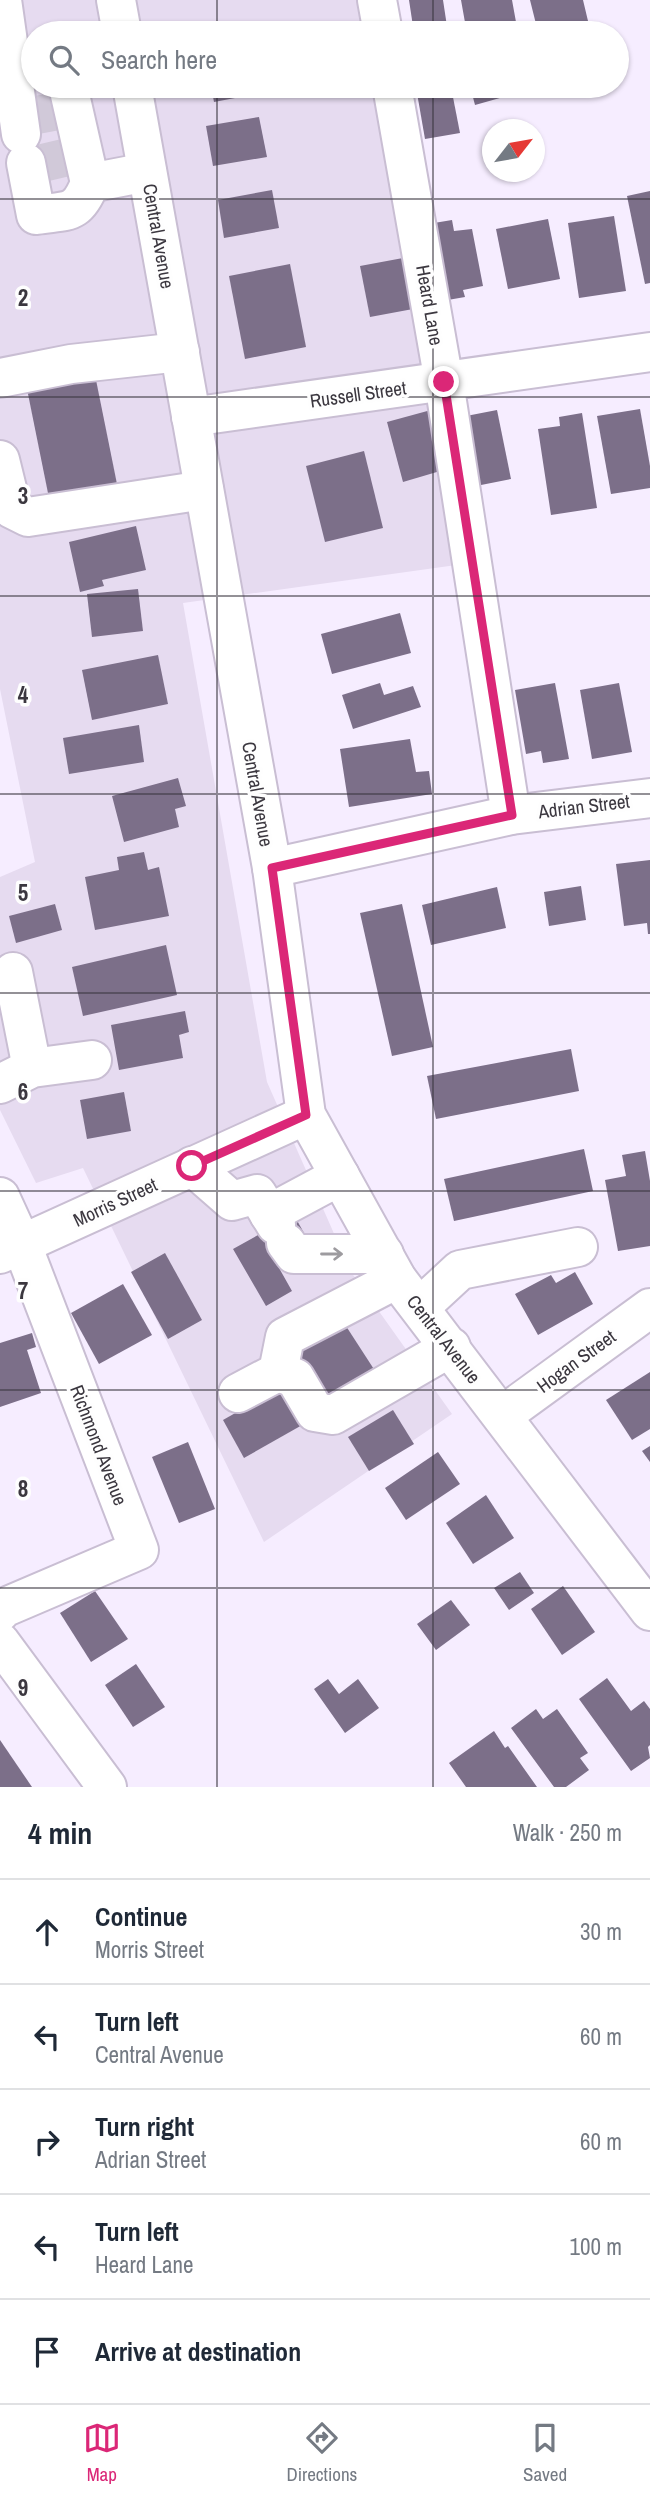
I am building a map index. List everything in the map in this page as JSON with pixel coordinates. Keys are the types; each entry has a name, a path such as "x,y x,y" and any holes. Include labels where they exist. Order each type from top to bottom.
{"street":[{"path":"2,0 15,67"},
{"path":"116,0 120,21"},
{"path":"377,0 381,21"},
{"path":"30,98 49,138 148,172"},
{"name":"Central Avenue","path":"134,98 272,868 306,1115 400,1280 650,1611"},
{"name":"Heard Lane","path":"394,98 444,382 512,815"},
{"path":"0,378 71,364 180,352"},
{"name":"Russell Street","path":"191,417 650,352"},
{"path":"0,460 12,509 28,517 204,490"},
{"name":"Adrian Street","path":"272,868 512,815 650,798"},
{"path":"13,972 16,1076 93,1060"},
{"name":"Morris Street","path":"11,1249 306,1115"},
{"path":"192,1166 232,1201 257,1194 294,1254 400,1280"},
{"path":"277,1227 340,1176"},
{"name":"Richmond Avenue","path":"0,1197 11,1249 139,1550 1,1609 0,1612"},
{"path":"278,1372 285,1337 400,1280 578,1247"},
{"name":"Hogan Street","path":"503,1415 650,1308"},
{"path":"238,1392 278,1372 295,1378 315,1412 333,1415 451,1347"},
{"path":"0,1642 107,1787"}],"shaded area":[{"path":"0,0 389,0 393,21 21,21 21,98 406,98 485,561 183,603 267,1082 351,1272 452,1414 264,1542 83,1168 36,1183 0,1110 0,877 35,862 0,689"}],"building":[{"path":"409,0 443,0 446,21 412,21"},
{"path":"461,0 512,0 516,21 465,21"},
{"path":"530,0 583,0 588,21 535,21"},
{"path":"213,98 235,98 214,102"},
{"path":"418,98 453,98 460,133 425,139"},
{"path":"473,98 500,98 475,105"},
{"path":"259,117 267,157 213,166 206,126"},
{"path":"272,190 279,228 224,238 218,200"},
{"path":"650,191 650,283 645,284 627,196"},
{"path":"614,216 626,291 579,298 568,223"},
{"path":"548,219 560,279 508,289 496,229"},
{"path":"452,220 454,231 472,229 483,286 463,290 465,297 442,301 428,224"},
{"path":"403,258 413,309 370,317 360,266"},
{"path":"290,264 306,347 245,359 229,276"},
{"path":"95,375 118,489 50,503 27,389"},
{"path":"640,409 650,466 650,488 611,494 597,416"},
{"path":"431,410 447,469 403,482 387,422"},
{"path":"497,410 511,479 476,486 461,417"},
{"path":"582,413 597,508 551,515 538,429 560,426 559,417"},
{"path":"364,451 383,528 325,542 306,466"},
{"path":"136,526 146,570 102,580 104,586 80,592 69,542"},
{"path":"138,589 143,631 92,637 87,594"},
{"path":"400,613 411,653 332,674 321,634"},
{"path":"158,655 168,704 92,720 82,670"},
{"path":"380,683 384,695 413,686 421,707 353,729 342,695"},
{"path":"555,683 569,759 543,763 541,751 526,754 515,690"},
{"path":"619,683 632,752 592,759 580,690"},
{"path":"139,725 144,762 69,774 63,738"},
{"path":"410,739 416,772 429,771 432,794 349,807 340,749"},
{"path":"178,778 186,806 175,809 179,827 124,842 112,796"},
{"path":"144,852 148,870 159,867 169,916 95,930 85,877 119,870 117,857"},
{"path":"650,860 648,934 647,923 624,926 616,864"},
{"path":"581,886 586,920 549,926 544,892"},
{"path":"497,887 506,928 431,945 422,905"},
{"path":"55,904 62,930 16,943 9,916"},
{"path":"402,904 433,1047 392,1056 360,913"},
{"path":"166,945 177,995 83,1016 72,967"},
{"path":"185,1011 189,1032 179,1035 183,1058 119,1070 111,1025"},
{"path":"571,1049 579,1091 436,1119 427,1076"},
{"path":"124,1092 131,1131 87,1139 80,1100"},
{"path":"584,1149 593,1191 454,1221 444,1179"},
{"path":"645,1151 650,1181 650,1246 618,1251 605,1180 626,1176 622,1155"},
{"path":"294,1215 304,1233 270,1252 292,1291 266,1306 233,1249"},
{"path":"165,1253 202,1320 168,1339 131,1272"},
{"path":"575,1272 593,1304 538,1335 515,1294 551,1275 556,1283"},
{"path":"123,1284 152,1335 99,1364 71,1313"},
{"path":"344,1323 379,1377 334,1407 298,1353"},
{"path":"32,1333 36,1347 27,1350 41,1393 0,1407 0,1343"},
{"path":"650,1372 650,1429 632,1440 606,1400"},
{"path":"290,1382 311,1420 244,1458 223,1420"},
{"path":"393,1410 414,1444 369,1471 348,1437"},
{"path":"188,1442 215,1509 179,1523 152,1457"},
{"path":"650,1446 650,1462 642,1451"},
{"path":"438,1452 460,1484 406,1520 385,1488"},
{"path":"486,1495 514,1538 473,1564 446,1523"},
{"path":"520,1572 534,1593 509,1610 494,1588"},
{"path":"563,1586 595,1632 562,1655 531,1609"},
{"path":"95,1591 128,1639 91,1662 60,1613"},
{"path":"451,1600 470,1625 436,1650 417,1624"},
{"path":"136,1664 165,1707 133,1727 105,1685"},
{"path":"607,1678 631,1711 644,1701 650,1709 650,1758 631,1771 579,1699"},
{"path":"328,1679 339,1694 358,1679 379,1708 345,1733 314,1689"},
{"path":"536,1709 543,1719 557,1709 588,1753 580,1758 589,1770 566,1787 554,1787 511,1728"},
{"path":"494,1731 537,1787 466,1787 449,1763"},
{"path":"0,1740 32,1787 0,1787"}],"tunnel":[{"path":"26,117 58,111"},
{"path":"34,165 68,157"}],"route":[{"path":"192,1166 306,1115 272,868 512,815 444,382"}]}
